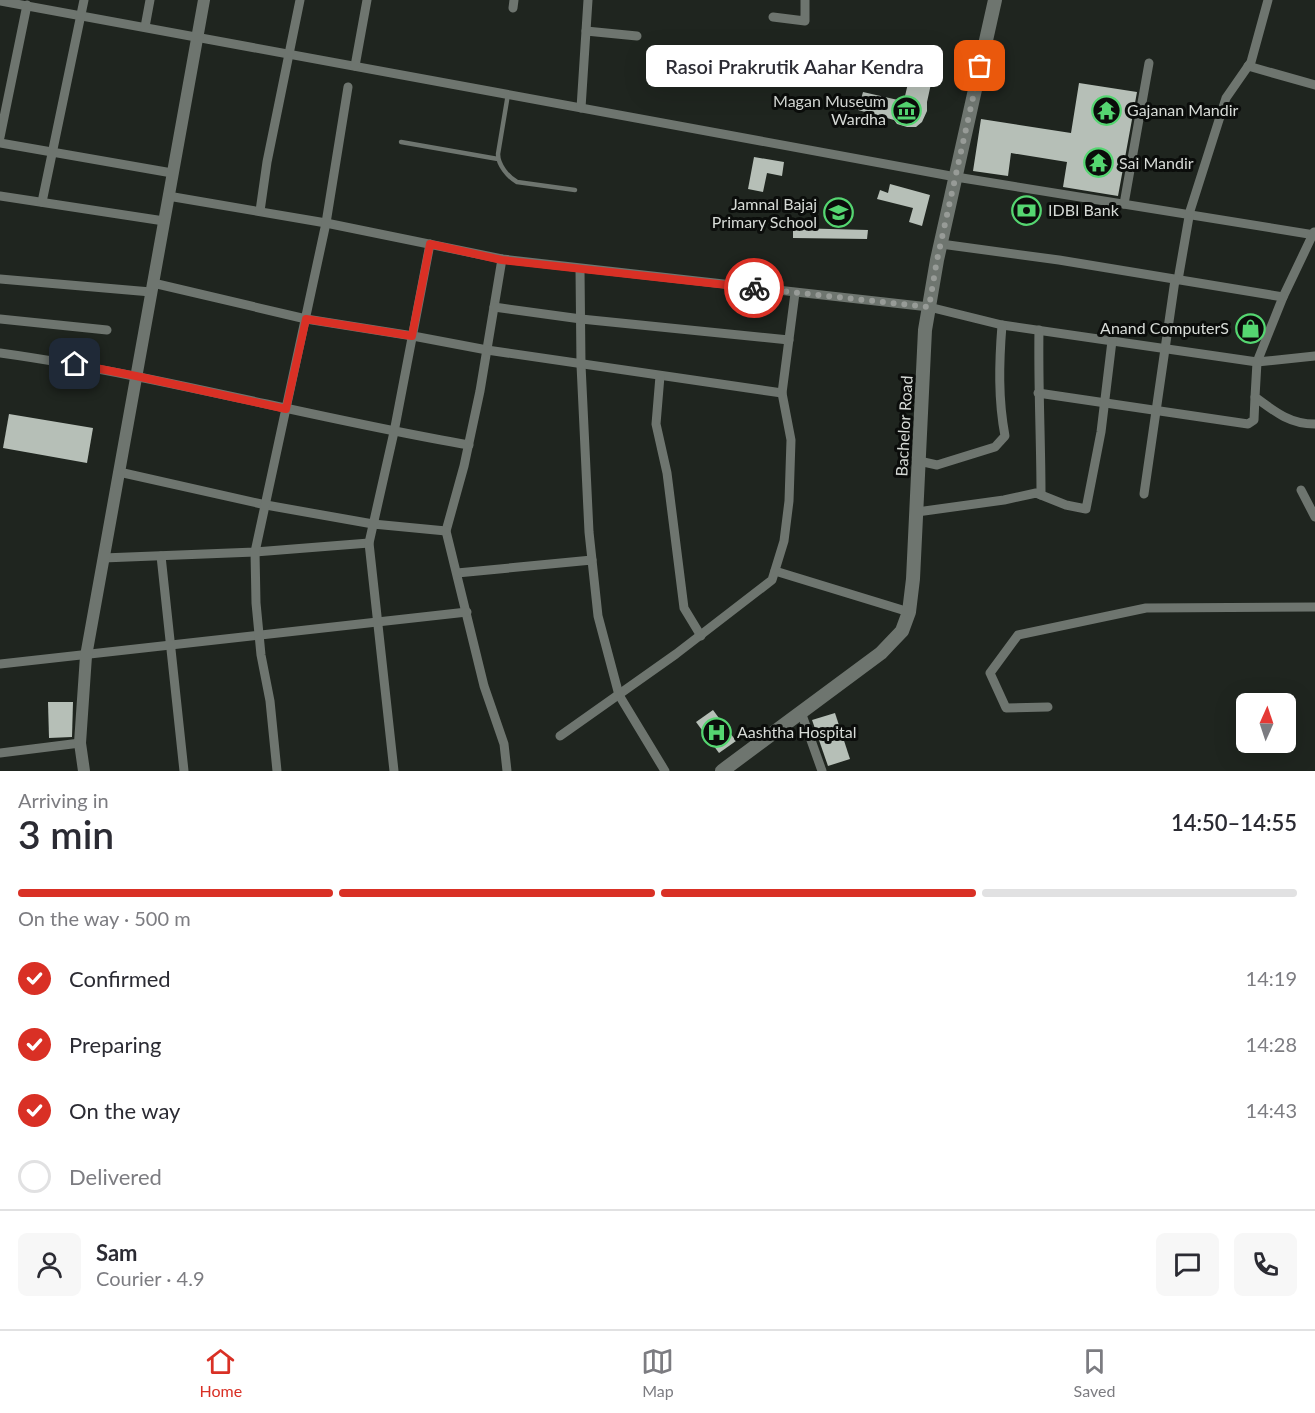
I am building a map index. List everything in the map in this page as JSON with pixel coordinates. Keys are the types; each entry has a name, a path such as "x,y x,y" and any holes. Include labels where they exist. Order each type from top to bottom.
{"main road":[{"name":"Bachelor Road","path":"722,771 881,653 902,631 909,612 913,579 929,307 995,0"}],"street":[{"path":"42,202 84,0"},
{"path":"145,27 150,0"},
{"path":"84,771 80,743 86,656 204,0"},
{"path":"260,212 267,162 300,0"},
{"path":"355,66 367,0"},
{"path":"581,108 588,0"},
{"path":"773,17 805,21 806,0"},
{"path":"1144,494 1164,348 1190,215 1227,94 1248,66 1253,55 1268,0"},
{"path":"0,1 25,3 956,177 1314,233 1283,297 1257,362 1254,420 1248,424 1038,393"},
{"path":"0,137 25,3"},
{"path":"586,31 637,36"},
{"path":"1124,204 1149,63"},
{"path":"1248,66 1315,85"},
{"path":"276,771 270,702 259,634 255,552 326,223 348,87"},
{"path":"0,143 172,172"},
{"path":"0,196 164,221"},
{"path":"168,196 326,223 502,260 929,307 1002,325 1257,362 1315,356"},
{"path":"394,771 369,543 394,432 430,244"},
{"path":"941,244 1283,297"},
{"path":"502,260 469,445 446,531 484,686 504,744 507,771"},
{"path":"580,269 581,365 589,532 598,616 619,695 665,771"},
{"path":"0,279 152,288 306,319 487,350 782,393"},
{"path":"560,736 701,636 772,580 784,541 790,481 791,440 782,393 795,293"},
{"path":"494,307 581,319 789,340"},
{"path":"0,320 107,330"},
{"path":"919,461 937,465 995,447 1005,436 1000,413 999,389 1002,325"},
{"path":"1039,330 1041,495"},
{"path":"917,512 1036,494 1066,505 1086,509 1112,341"},
{"path":"0,353 136,376 394,432 469,445"},
{"path":"660,376 656,424 667,473 684,608 701,636"},
{"path":"1255,397 1299,424 1315,424"},
{"path":"119,472 266,505 374,524 446,531"},
{"path":"1301,490 1315,518"},
{"path":"103,558 255,552 369,543"},
{"path":"161,556 184,771"},
{"path":"457,573 592,560"},
{"path":"775,571 909,612"},
{"path":"1048,708 1006,708 990,673 1018,635 1146,608 1315,607"},
{"path":"0,664 86,656 170,643 467,612"},
{"path":"801,712 822,771"},
{"path":"0,753 80,743"}],"lane":[{"path":"498,159 508,94"},
{"path":"401,142 498,159 517,182 575,190"}],"building":[{"path":"914,58 936,61 927,111 922,122 916,127 907,127 897,124 894,120 858,110 863,92 898,100 905,96"},
{"path":"1079,83 1137,92 1118,196 1063,187 1067,162 1011,153 1008,176 973,171 981,119 1071,133"},
{"path":"754,157 784,162 782,176 767,173 763,192 748,189"},
{"path":"890,184 930,195 922,226 909,222 913,208 877,199 880,190 888,193"},
{"path":"793,228 868,230 867,239 793,238"},
{"path":"9,414 93,428 87,463 3,448"},
{"path":"48,702 73,702 72,737 49,738"},
{"path":"713,710 736,741 719,753 696,722"},
{"path":"835,713 850,759 828,766 812,720"}],"way so far":[{"path":"754,288 929,307 937,260 980,66"}],"place":[{"name":"Rasoi Prakrutik Aahar Kendra","path":"980,66"},
{"name":"Magan Museum Wardha","path":"907,110"},
{"name":"Gajanan Mandir","path":"1106,110"},
{"name":"Sai Mandir","path":"1098,163"},
{"name":"IDBI Bank","path":"1027,210"},
{"name":"Jamnal Bajaj Primary School","path":"838,213"},
{"name":"Anand ComputerS","path":"1250,328"},
{"name":"Aashtha Hospital","path":"716,732"}],"route":[{"path":"75,364 286,409 306,319 412,336 430,244 502,260 754,288"}]}
